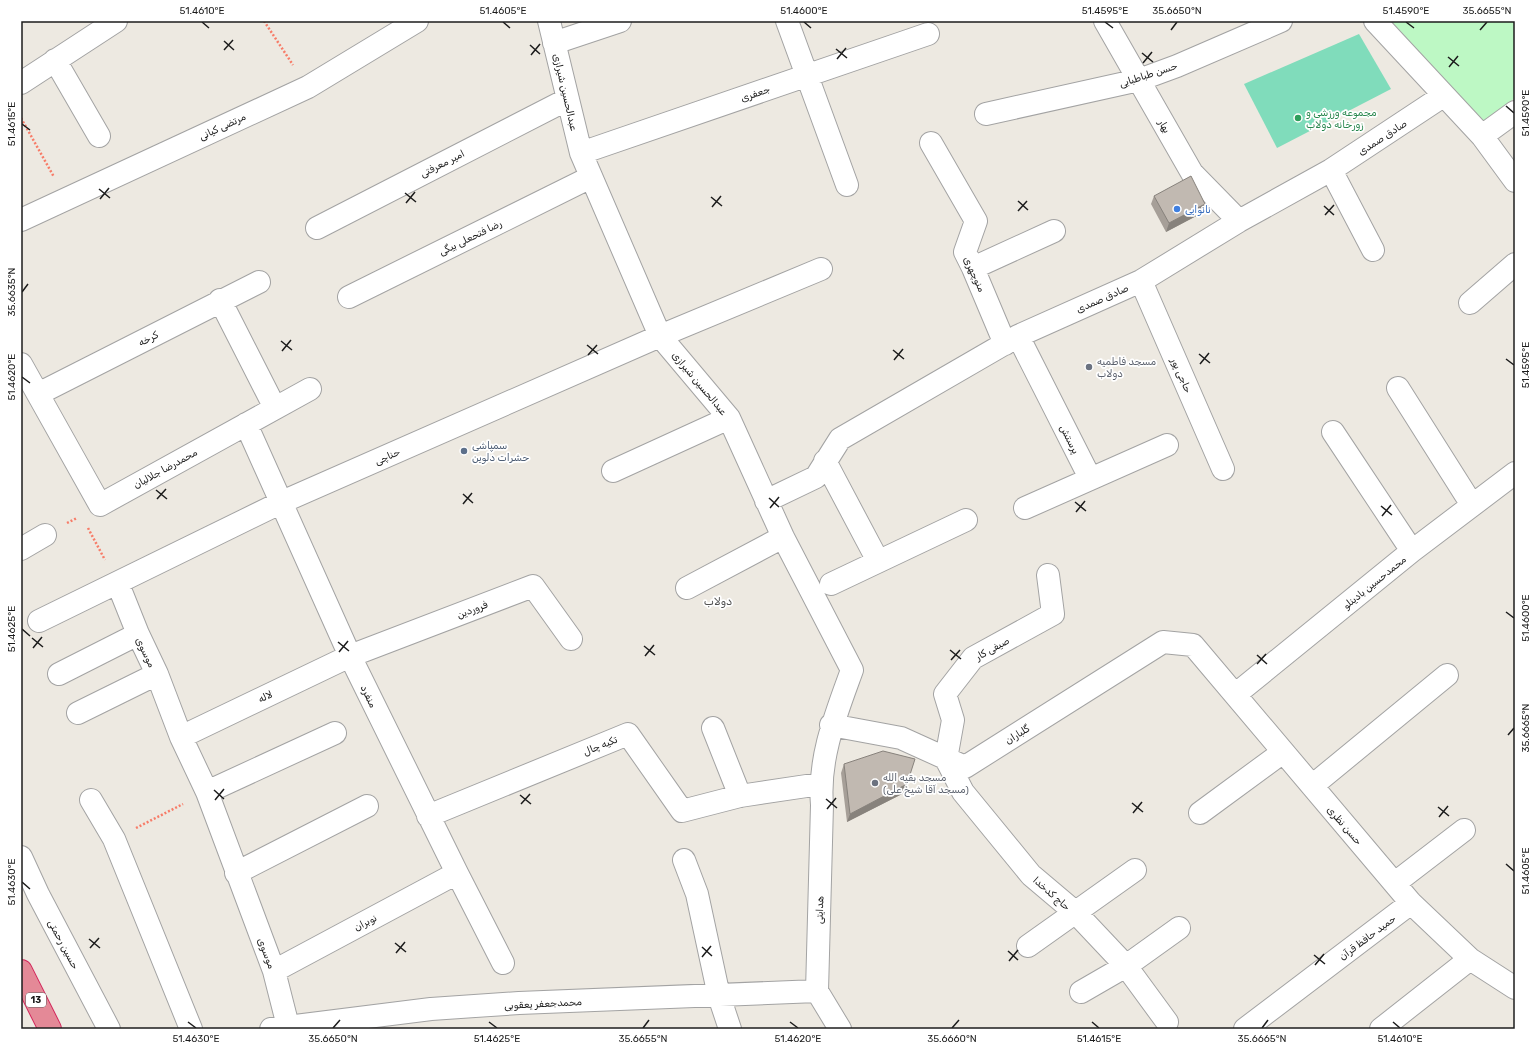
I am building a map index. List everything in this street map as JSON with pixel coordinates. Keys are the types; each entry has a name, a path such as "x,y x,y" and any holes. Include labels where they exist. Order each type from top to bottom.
{"highway":[{"name":"13","path":"21,971 50,1029"}],"street":[{"path":"21,83 116,21"},
{"name":"مرتضی کیانی","path":"21,220 308,87 417,21"},
{"name":"عبدالحسین شیرازی","path":"549,21 580,153 660,336 729,418 783,537 852,670 831,725 820,784"},
{"path":"554,43 620,21"},
{"path":"787,21 847,185"},
{"name":"بهار","path":"1105,21 1192,173 1239,220"},
{"name":"حسن طباطبایی","path":"986,114 1139,80 1177,66 1281,21"},
{"path":"1375,21 1482,136 1515,182"},
{"name":"جعفری","path":"580,153 928,34"},
{"path":"55,60 99,136"},
{"name":"صادق صمدی","path":"766,501 816,477 840,439 1011,340 1141,281 1239,220 1331,170 1444,96"},
{"name":"امیر معرفتی","path":"317,228 568,99"},
{"path":"1482,136 1515,112"},
{"name":"منوچهری","path":"931,142 976,222 965,252 1011,340"},
{"path":"1331,170 1373,250"},
{"name":"رضا فتحعلی بیگی","path":"349,297 591,177"},
{"path":"973,268 1054,231"},
{"path":"1470,303 1515,264"},
{"name":"حناچی","path":"39,621 118,584 282,502 660,336 820,268"},
{"name":"حاجی پور","path":"1141,281 1223,469"},
{"name":"کرخه","path":"38,394 220,300 259,282"},
{"path":"220,300 275,408"},
{"name":"پرستش","path":"1011,340 1090,478"},
{"path":"21,364 100,505"},
{"path":"1398,388 1472,504"},
{"name":"محمدرضا جلالیان","path":"100,505 310,389"},
{"path":"613,471 729,418"},
{"name":"منفرد","path":"246,424 350,656 428,816 503,963"},
{"path":"1333,432 1412,551"},
{"path":"1025,508 1167,445"},
{"path":"826,461 878,562"},
{"name":"محمدحسین بادینلو","path":"1236,694 1412,551 1472,504 1515,473"},
{"path":"831,584 966,520"},
{"path":"21,549 45,535"},
{"path":"688,588 783,537"},
{"name":"صیفی کار","path":"946,759 953,720 945,694 972,658 1053,614 1048,575"},
{"name":"موسوی","path":"118,584 138,634 157,674 181,737 207,792 236,873 274,971 279,1027"},
{"name":"فروردین","path":"350,656 533,586 571,640"},
{"path":"59,674 138,634"},
{"name":"گلباران","path":"831,725 901,738 965,767 1163,642 1193,645"},
{"name":"حسن نظری","path":"1193,645 1236,694 1411,903 1470,959 1515,988"},
{"name":"لاله","path":"181,737 350,656"},
{"path":"78,713 157,674"},
{"path":"1312,786 1447,675"},
{"path":"713,728 740,796"},
{"path":"207,792 335,733"},
{"name":"تکیه چال","path":"428,816 628,734 682,811 740,796 820,784"},
{"path":"1200,813 1283,752"},
{"name":"حاج کدخدا","path":"946,759 963,792 1031,875 1076,913 1126,966 1166,1022"},
{"name":"هدایتی","path":"817,991 822,805 820,784"},
{"path":"91,800 114,839 191,1029"},
{"path":"236,873 367,806"},
{"path":"1395,883 1464,830"},
{"name":"حسین رحمتی","path":"21,857 38,894 109,1029"},
{"path":"684,860 697,894 719,996 730,1029"},
{"path":"1028,946 1135,870"},
{"name":"نوبران","path":"274,971 457,873"},
{"name":"حمید حافظ قرآن","path":"1245,1029 1411,903"},
{"path":"1081,992 1126,966 1179,928"},
{"path":"1381,1029 1470,959"},
{"path":"817,991 840,1029"},
{"name":"محمدجعفر یعقوبی","path":"279,1027 431,1009 519,1003 817,991"}],"path":[{"path":"264,21 308,87"},
{"path":"21,118 66,198"},
{"path":"45,535 100,505"},
{"path":"81,515 118,584"},
{"path":"114,839 207,792"}],"green space":[{"path":"1385,21 1515,21 1515,98 1483,121"},
{"name":"مجموعه ورزشی و زورخانه دولاب","path":"1359,34 1391,89 1277,148 1244,84"}],"building":[{"name":"نانوایی","path":"1191,176 1205,204 1169,223 1154,196"},
{"name":"مسجد بقیه الله (مسجد آقا شیخ علی)","path":"883,751 915,759 907,784 850,814 844,764"}],"place":[{"name":"مجموعه ورزشی و زورخانه دولاب","path":"1298,118"},
{"name":"نانوایی","path":"1177,209"},
{"name":"مسجد فاطمیه دولاب","path":"1089,367"},
{"name":"سمپاشی حشرات دلوین","path":"464,451"},
{"name":"مسجد بقیه الله (مسجد آقا شیخ علی)","path":"875,783"}],"district":[{"name":"دولاب","path":"718,601"}]}
